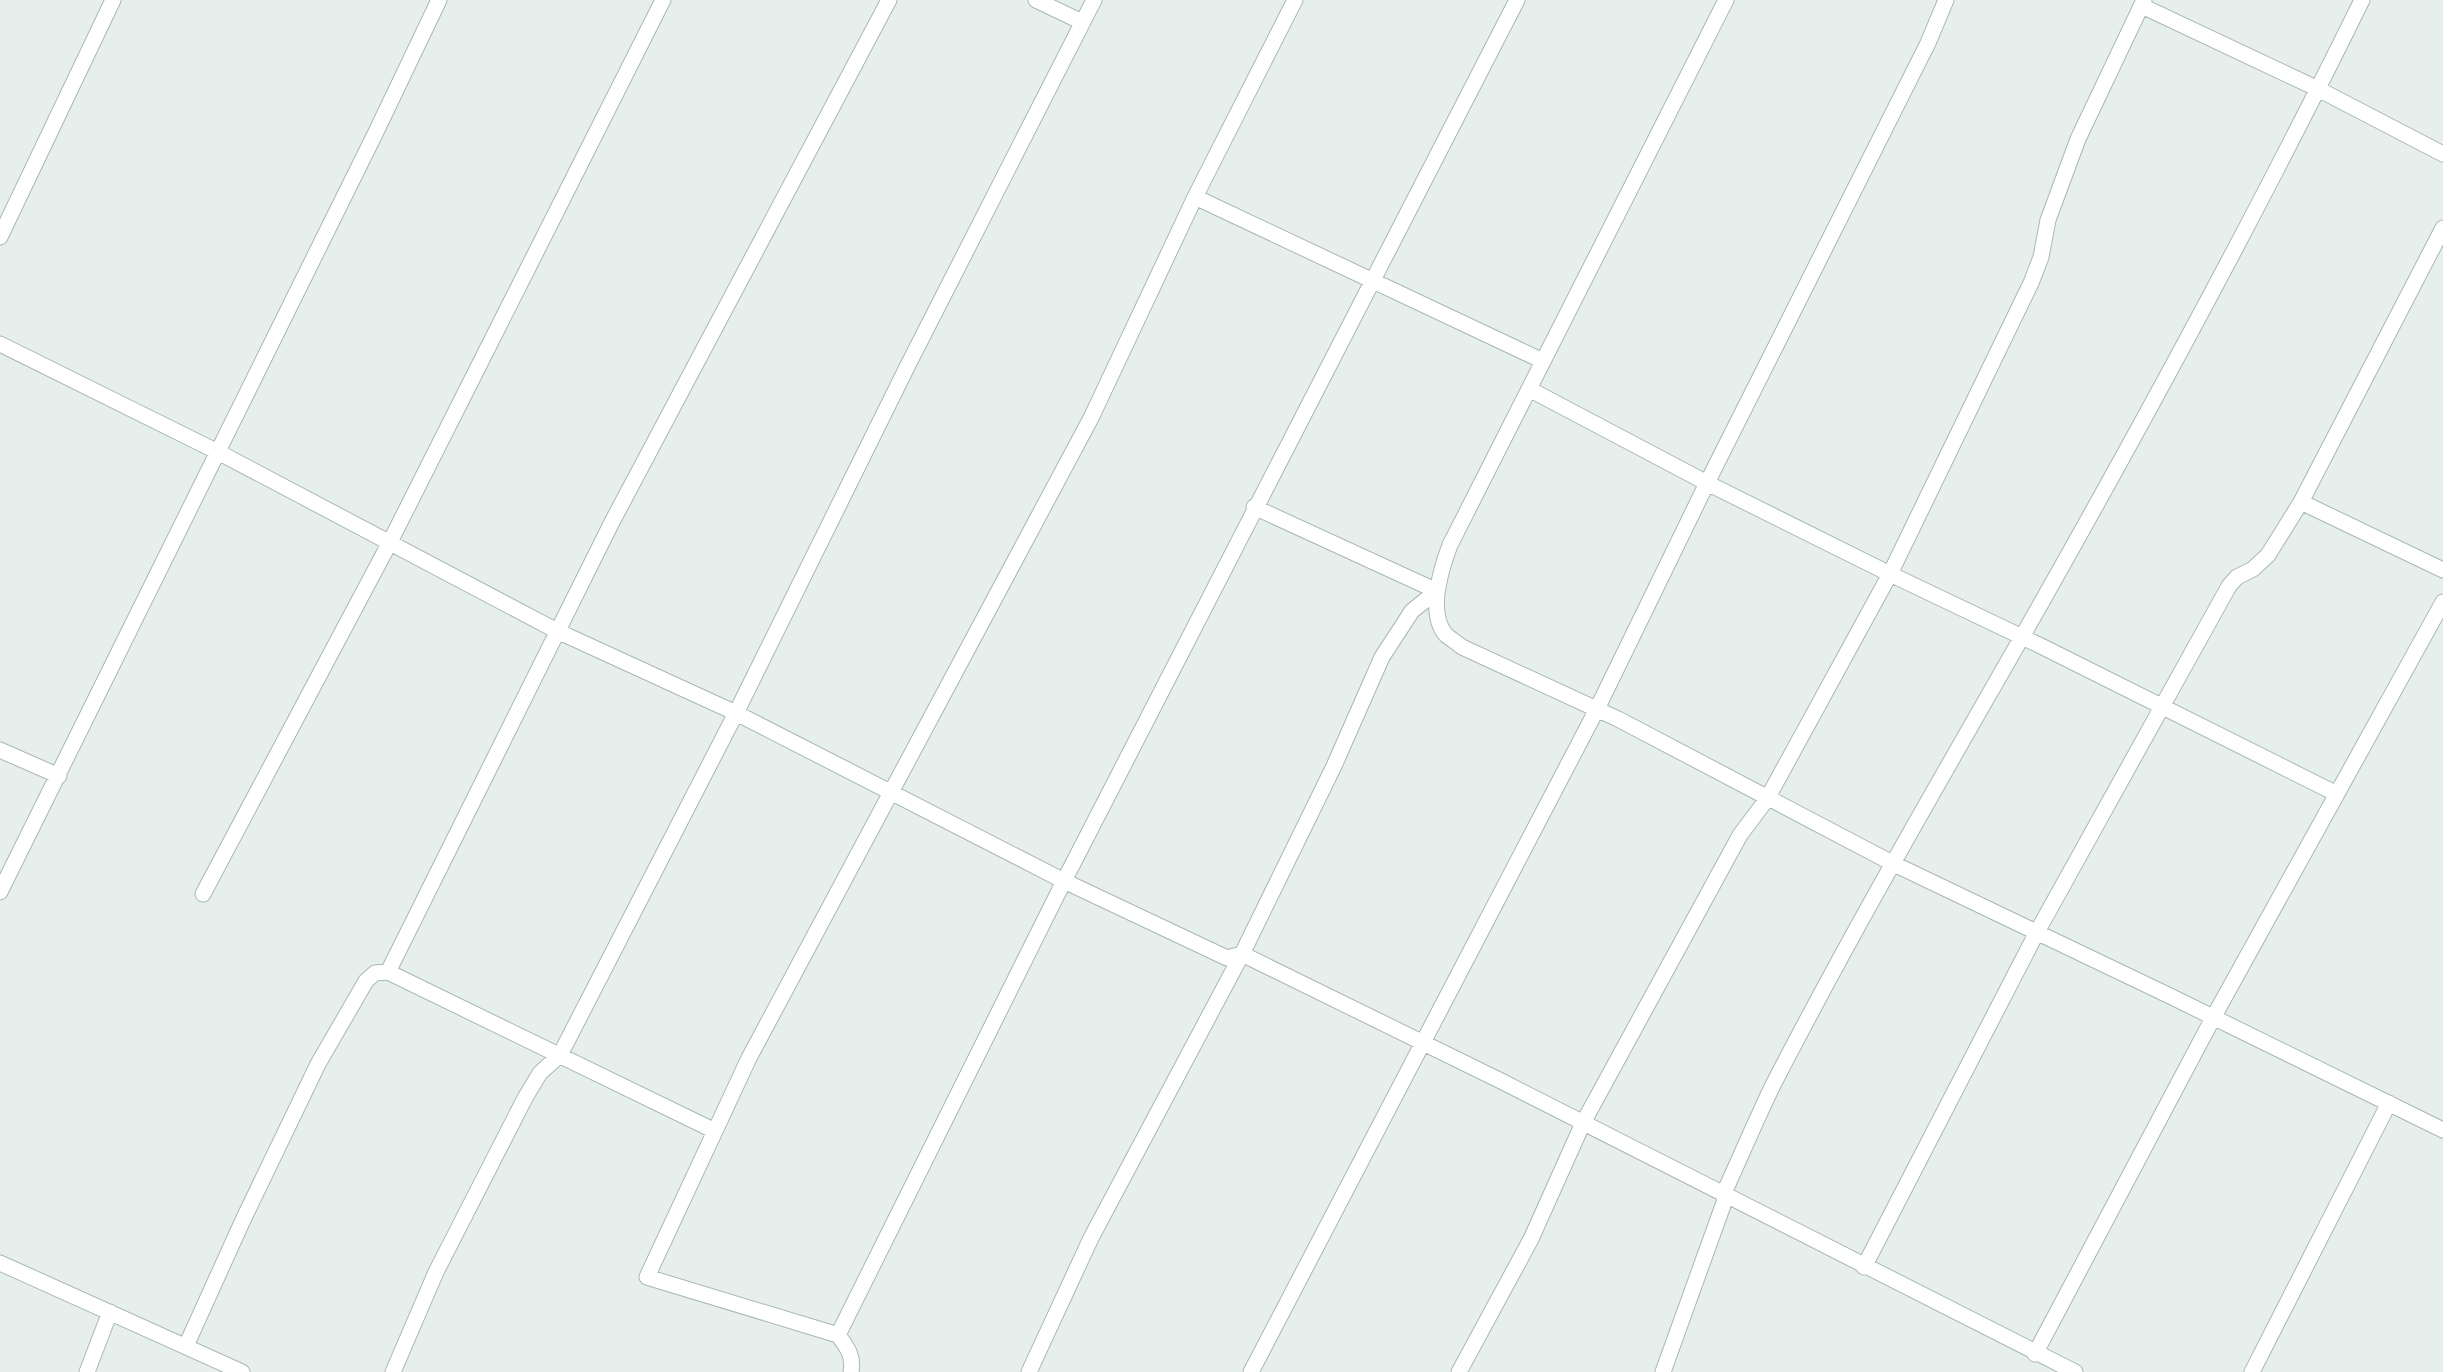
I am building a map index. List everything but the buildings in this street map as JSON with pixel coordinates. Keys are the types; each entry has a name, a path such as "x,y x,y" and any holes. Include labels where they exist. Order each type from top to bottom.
{"street":[{"path":"0,237 113,0"},
{"path":"0,892 59,776 439,0"},
{"path":"203,894 390,542 663,0"},
{"path":"388,972 612,522 889,0"},
{"path":"1036,0 1082,22"},
{"path":"393,1372 436,1272 525,1098 540,1073 560,1054 736,714 908,365 1094,0"},
{"path":"851,1372 853,1362 848,1349 838,1335 647,1277 749,1058 1091,418 1195,197 1295,0"},
{"path":"838,1335 1064,881 1254,507 1517,0"},
{"path":"1726,0 1450,545 1440,571 1438,591 1438,615 1442,627 1452,640 1462,647 1597,709 1892,863 2443,1130"},
{"path":"1251,1372 1421,1043 1597,709 1707,483 1928,43 1946,0"},
{"path":"1663,1372 1725,1196 1773,1086 1892,863 2130,444 2277,173 2362,0"},
{"path":"1458,1372 1530,1239 1583,1123 1740,835 1767,799 1890,574 2031,283 2041,257 2048,220 2078,139 2143,3 2318,89 2443,154"},
{"path":"1195,197 1543,361"},
{"path":"1864,1267 2037,932 2162,706 2229,586 2237,577 2253,569 2268,555 2301,502 2443,228"},
{"path":"0,344 218,452 558,631 736,714 1064,881 1227,958 1242,954 1583,1123 2035,1354 2075,1372"},
{"path":"1529,389 1707,483 1890,574 2022,636 2337,794"},
{"path":"2301,502 2443,570"},
{"path":"1254,507 1438,591"},
{"path":"1029,1372 1091,1238 1242,954 1334,766 1382,656 1412,610 1438,591"},
{"path":"2035,1354 2214,1018 2443,602"},
{"path":"0,750 59,776"},
{"path":"186,1346 243,1220 318,1064 366,981 374,974 388,972 715,1131"},
{"path":"2252,1372 2389,1103"},
{"path":"0,1263 242,1372"},
{"path":"87,1372 110,1312"}]}
